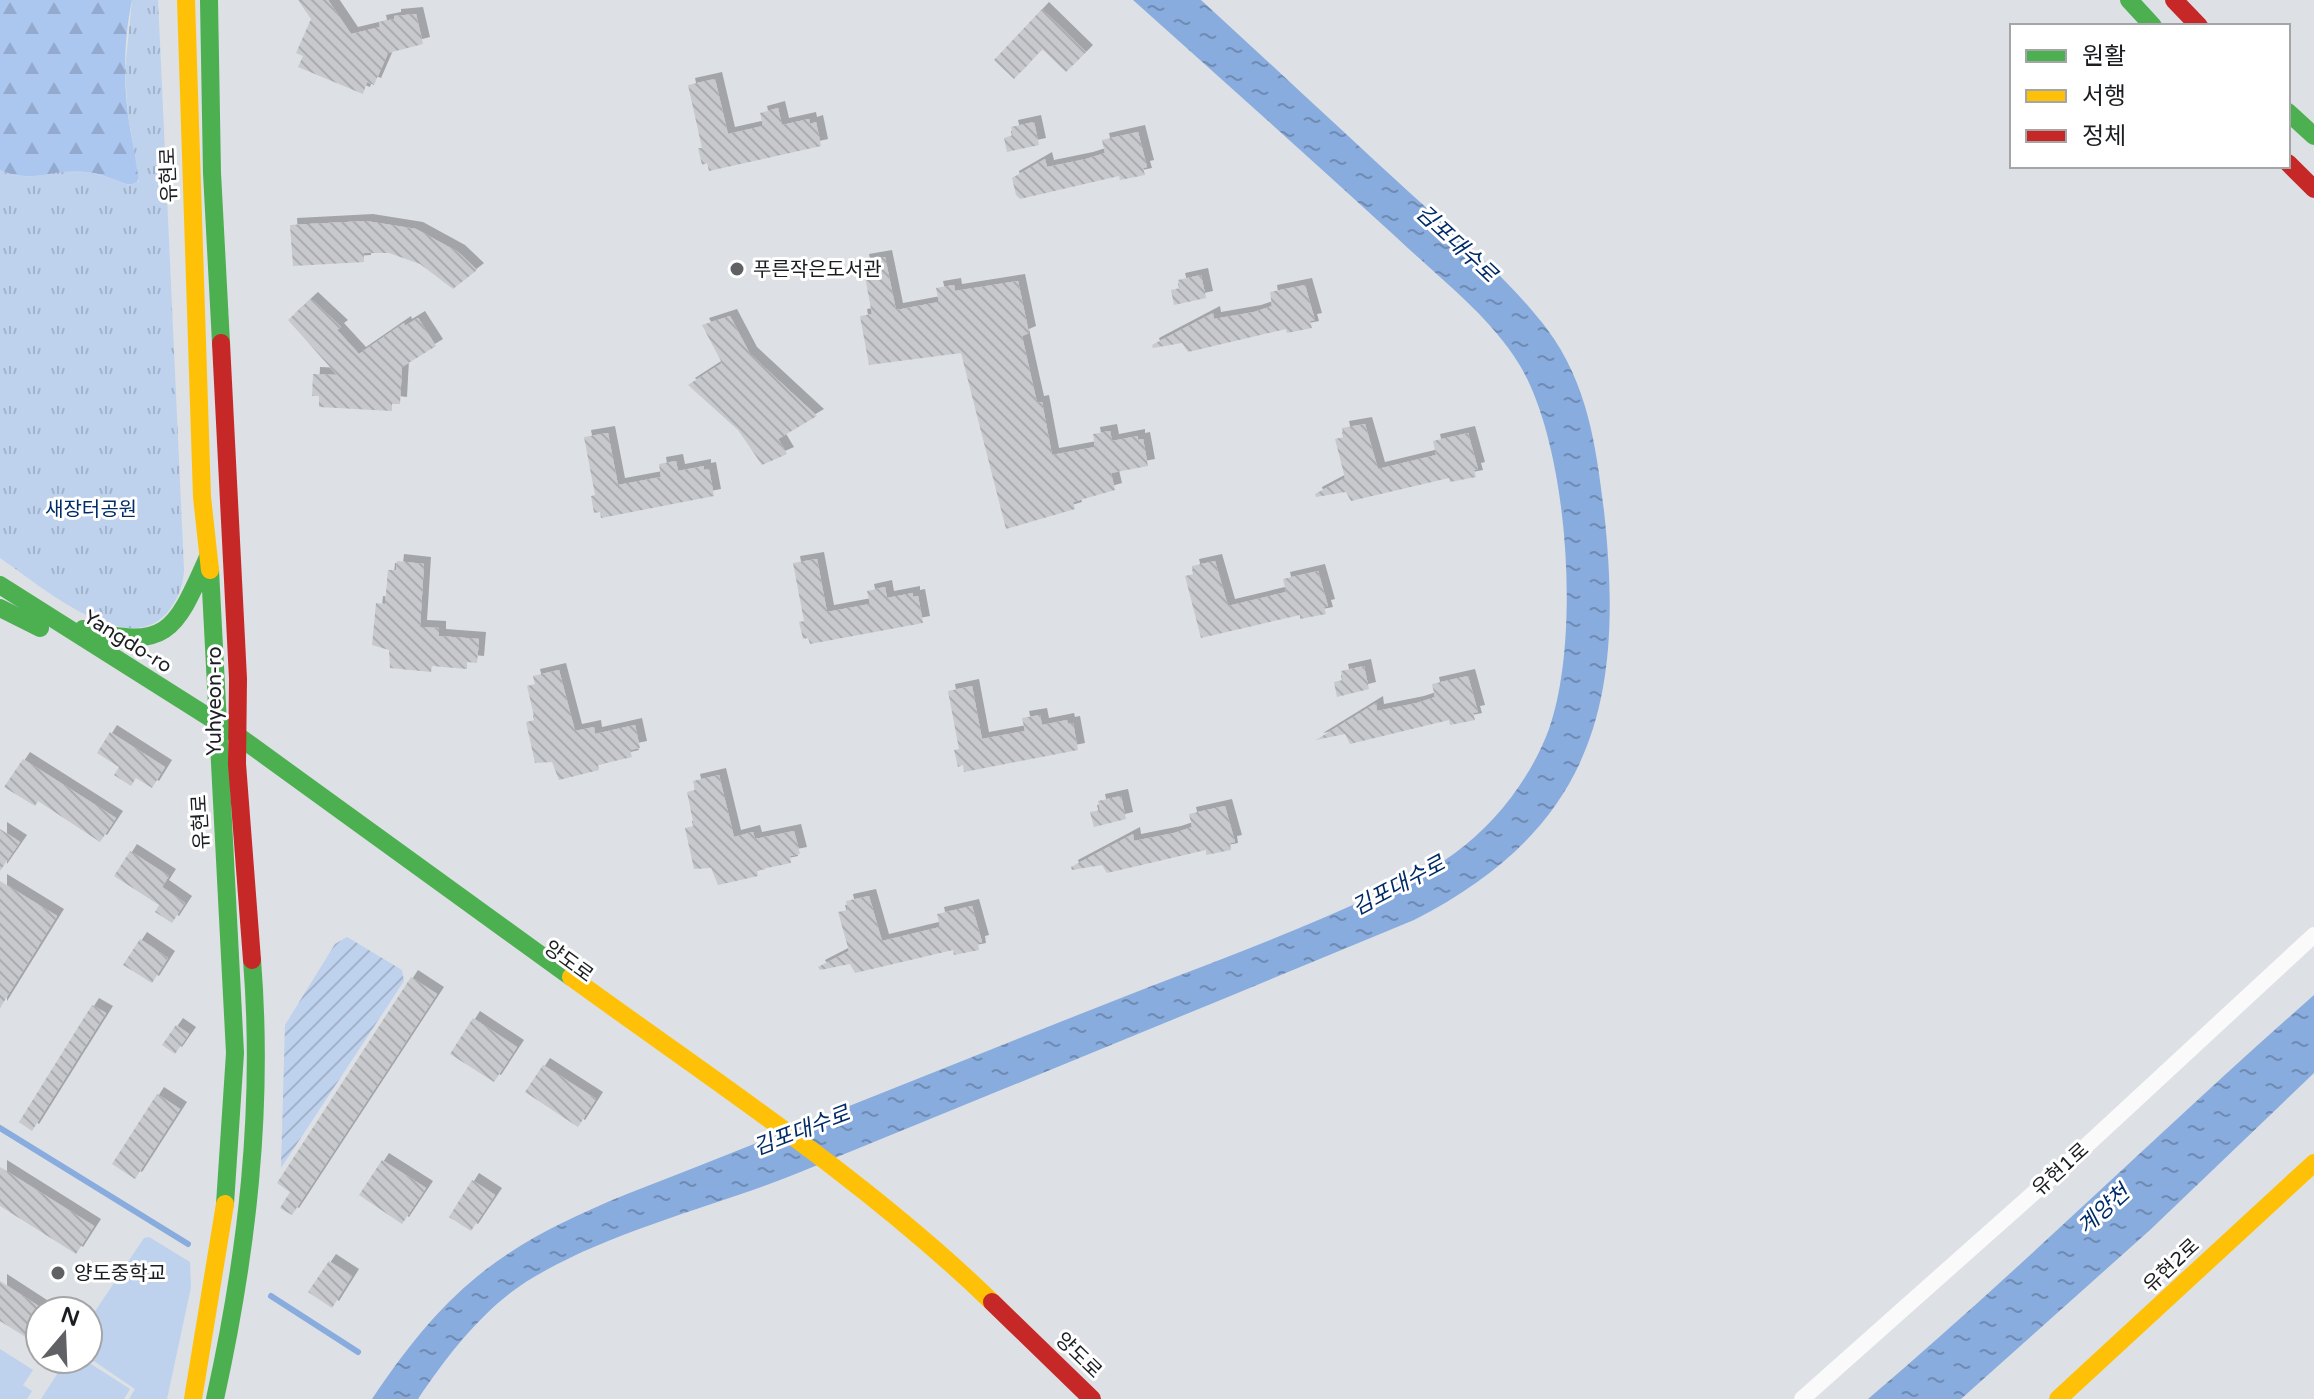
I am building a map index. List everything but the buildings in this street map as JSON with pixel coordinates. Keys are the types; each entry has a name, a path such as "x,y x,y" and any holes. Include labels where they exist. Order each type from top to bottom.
{"street":[{"name":"유현로","path":"186,0 196,370 235,1092 217,1279 193,1399"},
{"name":"Yuhyeon-ro","path":"209,0 212,173 238,679 234,733 256,1015 256,1097 246,1238 215,1399"},
{"path":"2129,0 2151,24"},
{"path":"2174,0 2197,24"},
{"path":"2290,114 2314,136"},
{"path":"2290,165 2314,189"},
{"path":"54,620 115,639 147,640 158,636 176,622 208,557"},
{"name":"Yangdo-ro","path":"0,585 234,733"},
{"name":"양도로","path":"0,608 28,620 235,753 751,1118 896,1214 950,1261 1092,1399"},
{"name":"양도로","path":"234,733 751,1118"},
{"name":"유현1로","path":"1802,1399 2073,1158 2314,935"},
{"name":"유현2로","path":"2058,1399 2314,1163"},
{"name":"양도로","path":"830,1173 927,1254 1077,1399"}],"green space":[{"path":"0,0 132,0 125,66 131,132 141,175 135,185 93,173 24,176 0,170"},
{"name":"새장터공원","path":"132,0 158,0 184,570 180,591 170,609 153,624 132,628 109,624 85,614 0,558 0,170 20,176 81,171 129,185 139,181 128,115 125,70"},
{"path":"347,937 402,970 404,981 281,1168 285,1025 335,944"},
{"path":"149,1237 190,1262 191,1287 167,1399 129,1399 135,1389 104,1368 104,1298 144,1238"},
{"path":"0,1349 24,1364 24,1375 30,1375 23,1385 32,1391 27,1399 0,1399"},
{"path":"104,1372 130,1389 124,1399 41,1399 57,1375 104,1375"}],"water":[{"name":"김포대수로","path":"1133,0 1201,0 1499,275 1532,310 1561,350 1581,394 1593,439 1604,511 1609,580 1608,643 1601,700 1584,753 1559,801 1523,844 1475,884 1414,920 798,1173 597,1245 534,1277 500,1301 442,1364 418,1399 372,1399 426,1326 453,1298 511,1251 545,1232 627,1194 1263,943 1427,871 1485,828 1533,764 1549,729 1559,691 1567,596 1559,492 1549,443 1536,399 1519,364 1493,329 1462,297"},
{"name":"계양천","path":"2314,995 2314,1073 2150,1230 1961,1399 1868,1399 1981,1300"}],"waterway":[{"path":"0,1128 188,1244"},
{"path":"271,1296 358,1352"}],"traffic: fast":[{"path":"209,0 212,173 221,343"},
{"path":"2129,0 2151,24"},
{"path":"2290,114 2314,136"},
{"path":"83,629 134,637 165,629 186,603 208,557"},
{"path":"210,570 235,1053 225,1204"},
{"path":"0,585 234,733 571,977"},
{"path":"0,608 40,628"},
{"path":"215,1399 236,1290 250,1181 256,1071 252,960"}],"traffic: slow":[{"path":"186,0 202,497 210,570"},
{"path":"571,977 841,1173 893,1214 992,1302"},
{"path":"2058,1399 2314,1163"},
{"path":"193,1399 225,1204"}],"traffic: jam":[{"path":"2174,0 2197,24"},
{"path":"2290,165 2314,189"},
{"path":"221,343 238,679 237,764 252,960"},
{"path":"992,1302 1092,1399"}],"place":[{"name":"푸른작은도서관","path":"737,269"},
{"name":"양도중학교","path":"58,1273"}]}
